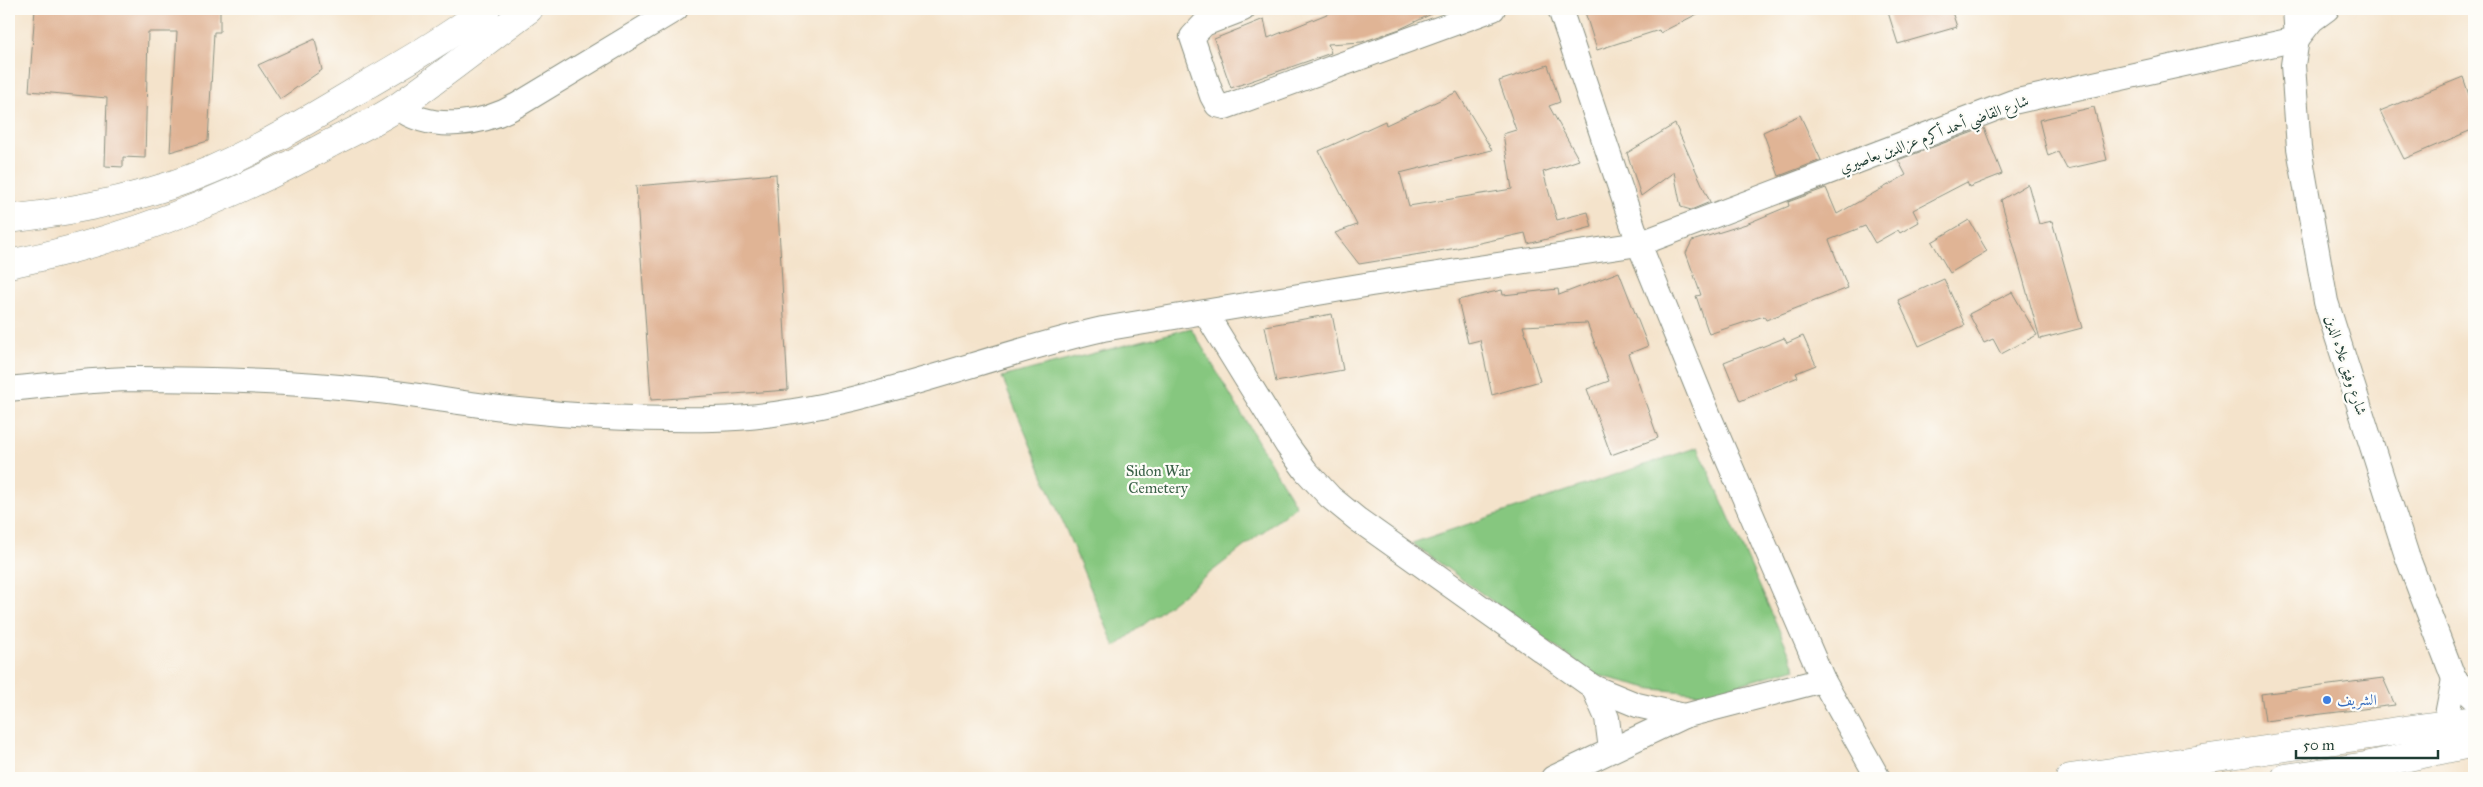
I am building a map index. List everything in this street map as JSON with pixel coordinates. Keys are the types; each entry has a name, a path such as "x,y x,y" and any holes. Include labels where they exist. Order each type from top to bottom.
{"main road":[{"path":"9,264 55,255 163,222 234,193 278,172 397,107 529,9"},
{"path":"9,219 93,206 146,193 210,171 276,138 477,12"},
{"path":"2070,778 2284,749 2474,720"},
{"path":"2284,749 2285,778 2366,766 2474,743"}],"street":[{"path":"397,107 413,117 430,122 454,124 494,116 513,108 676,9"},
{"path":"1243,9 1204,24 1192,37 1212,96 1217,105 1225,107 1492,9"},
{"path":"1560,9 1639,244 1709,416 1823,680 1878,778"},
{"path":"2295,9 2298,39"},
{"path":"2298,39 2312,20 2327,9"},
{"name":"شارع القاضي أحمد أكرم عزالدين بعاصيري","path":"9,389 128,379 295,384 370,390 516,410 584,416 714,419 758,416 852,398 1059,339 1103,329 1206,314 1371,284 1639,244 2013,102 2298,39"},
{"name":"شارع وفيق علاء الدين","path":"2298,39 2293,65 2299,148 2326,302 2407,556 2454,679"},
{"path":"1206,314 1287,446 1306,471 1330,497 1357,519 1593,687 1637,705 1684,716"},
{"path":"2454,679 2474,698"},
{"path":"2445,725 2454,679"},
{"path":"1553,778 1684,716 1823,680"},
{"path":"1593,687 1607,718 1611,750"}],"green space":[{"name":"Sidon War Cemetery","path":"1191,328 1296,506 1115,647 1002,377"},
{"path":"1698,447 1796,668 1706,694 1653,689 1593,674 1412,543"}],"building":[{"path":"35,9 220,9 220,32 214,32 208,141 170,152 177,32 148,32 145,158 123,157 123,167 105,166 107,98 29,91"},
{"path":"1339,9 1442,9 1400,29 1362,42 1328,44 1331,53 1231,88 1214,39 1264,19 1268,38"},
{"path":"1584,9 1707,9 1660,33 1659,30 1597,50"},
{"path":"1887,9 1951,9 1957,27 1898,44"},
{"path":"315,39 322,70 280,99 258,65"},
{"path":"1548,65 1560,102 1549,106 1579,160 1543,172 1557,220 1588,212 1592,227 1528,244 1525,233 1457,248 1359,264 1335,233 1357,225 1319,151 1385,121 1386,125 1457,92 1492,150 1400,173 1409,206 1512,189 1503,134 1516,130 1499,81"},
{"path":"2463,77 2474,110 2474,129 2404,159 2380,111"},
{"path":"2094,107 2107,160 2067,169 2058,152 2048,156 2039,120"},
{"path":"1800,115 1821,160 1779,176 1763,132"},
{"path":"1675,124 1710,202 1691,210 1681,207 1674,172 1641,196 1627,153"},
{"path":"1984,128 2002,174 1969,187 1967,182 1913,210 1919,222 1900,233 1898,230 1875,243 1865,226 1829,240 1848,288 1766,320 1764,316 1709,334 1696,296 1701,295 1686,253 1692,241 1746,224 1789,206 1788,202 1826,188 1837,214 1906,175 1898,160"},
{"path":"776,174 788,390 651,400 636,186"},
{"path":"2028,184 2039,224 2052,221 2082,328 2040,339 2001,200"},
{"path":"1969,220 1987,251 1950,273 1932,242"},
{"path":"1619,272 1648,346 1628,354 1658,438 1611,455 1587,389 1609,381 1587,323 1523,326 1540,381 1492,395 1480,340 1468,343 1458,300 1502,290 1503,295 1558,289 1559,295"},
{"path":"1944,279 1965,325 1919,346 1898,300"},
{"path":"2012,292 2037,335 2001,354 1993,339 1984,343 1969,314"},
{"path":"1332,314 1343,370 1276,382 1265,326"},
{"path":"1803,336 1816,365 1796,373 1798,377 1740,401 1724,362 1784,338 1787,343"},
{"name":"الشريف","path":"2383,678 2395,705 2265,721 2261,694"}],"place":[{"name":"الشريف","path":"2327,700"}]}
